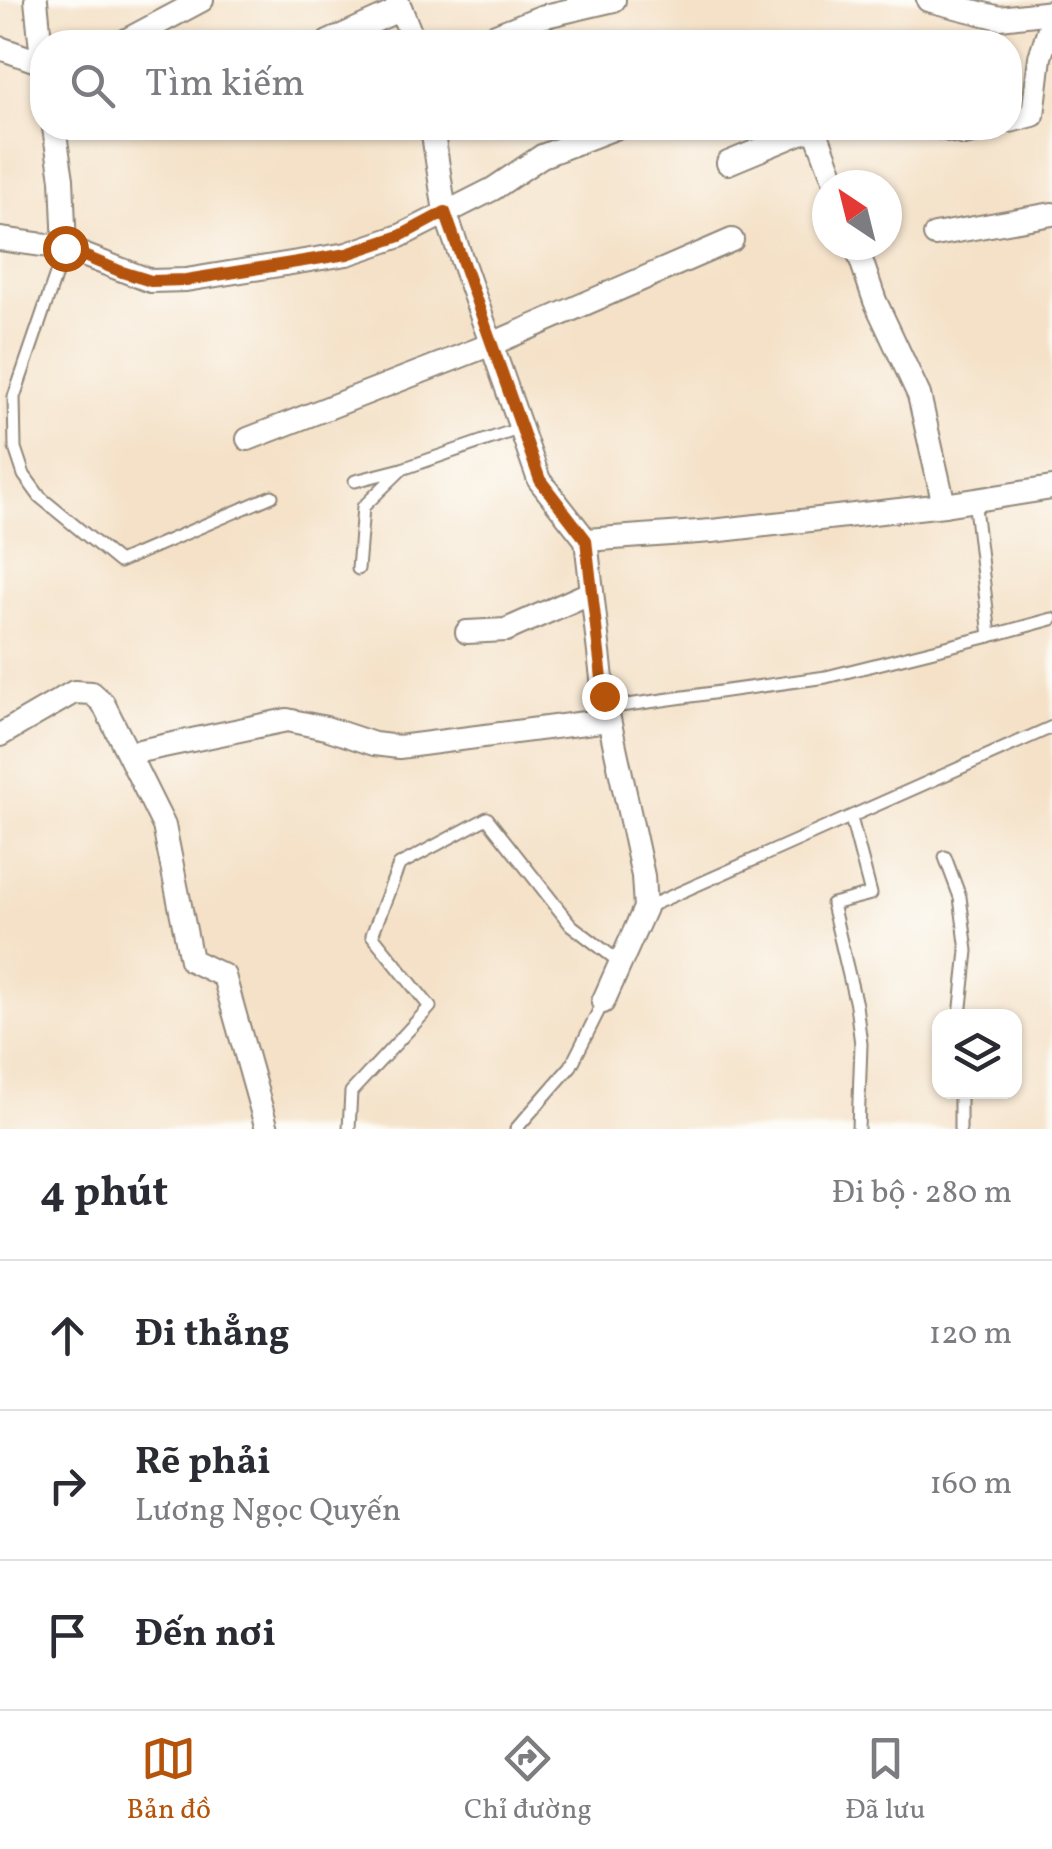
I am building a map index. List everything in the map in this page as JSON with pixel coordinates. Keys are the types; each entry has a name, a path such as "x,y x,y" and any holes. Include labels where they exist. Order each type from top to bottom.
{"street":[{"path":"36,0 39,30"},
{"path":"146,30 202,0"},
{"path":"508,30 540,17 614,0"},
{"path":"928,0 1000,18 1025,8 1052,16 1040,57 1034,114 1022,118"},
{"path":"350,30 399,4 409,30"},
{"path":"0,48 30,57"},
{"path":"56,140 65,248"},
{"path":"434,140 445,212 540,480 586,540 607,714 643,876 646,908 603,1002"},
{"path":"0,239 65,248 151,281 186,280 347,254 400,236 492,188 542,156 584,140"},
{"path":"728,163 783,140"},
{"path":"828,140 833,170"},
{"path":"935,235 1052,214"},
{"path":"248,439 492,344 732,240"},
{"path":"861,260 875,302 919,395 944,505"},
{"path":"586,540 712,531 944,505 1052,488"},
{"path":"466,632 506,630 592,592"},
{"path":"0,734 74,692 84,690 104,703 170,843 191,960 224,976 266,1129"},
{"path":"130,754 288,720 399,747 607,714"}],"lane":[{"path":"65,248 6,417 24,475 40,496 120,562 272,496"},
{"path":"354,481 402,469 521,428"},
{"path":"358,568 363,507 402,469"},
{"path":"974,498 990,636"},
{"path":"607,714 826,676 1052,618"},
{"path":"646,908 1052,727"},
{"path":"349,1129 351,1092 430,1007 372,934 399,865 487,818 571,926 622,964"},
{"path":"851,818 872,894 832,904 854,991 861,1044 858,1129"},
{"path":"944,857 960,897 967,952 961,1009"},
{"path":"516,1129 571,1066 603,1002"},
{"path":"960,1099 960,1129"}],"route":[{"path":"65,248 151,281 186,280 347,254 400,236 445,212 540,480 586,540 604,696"}]}
